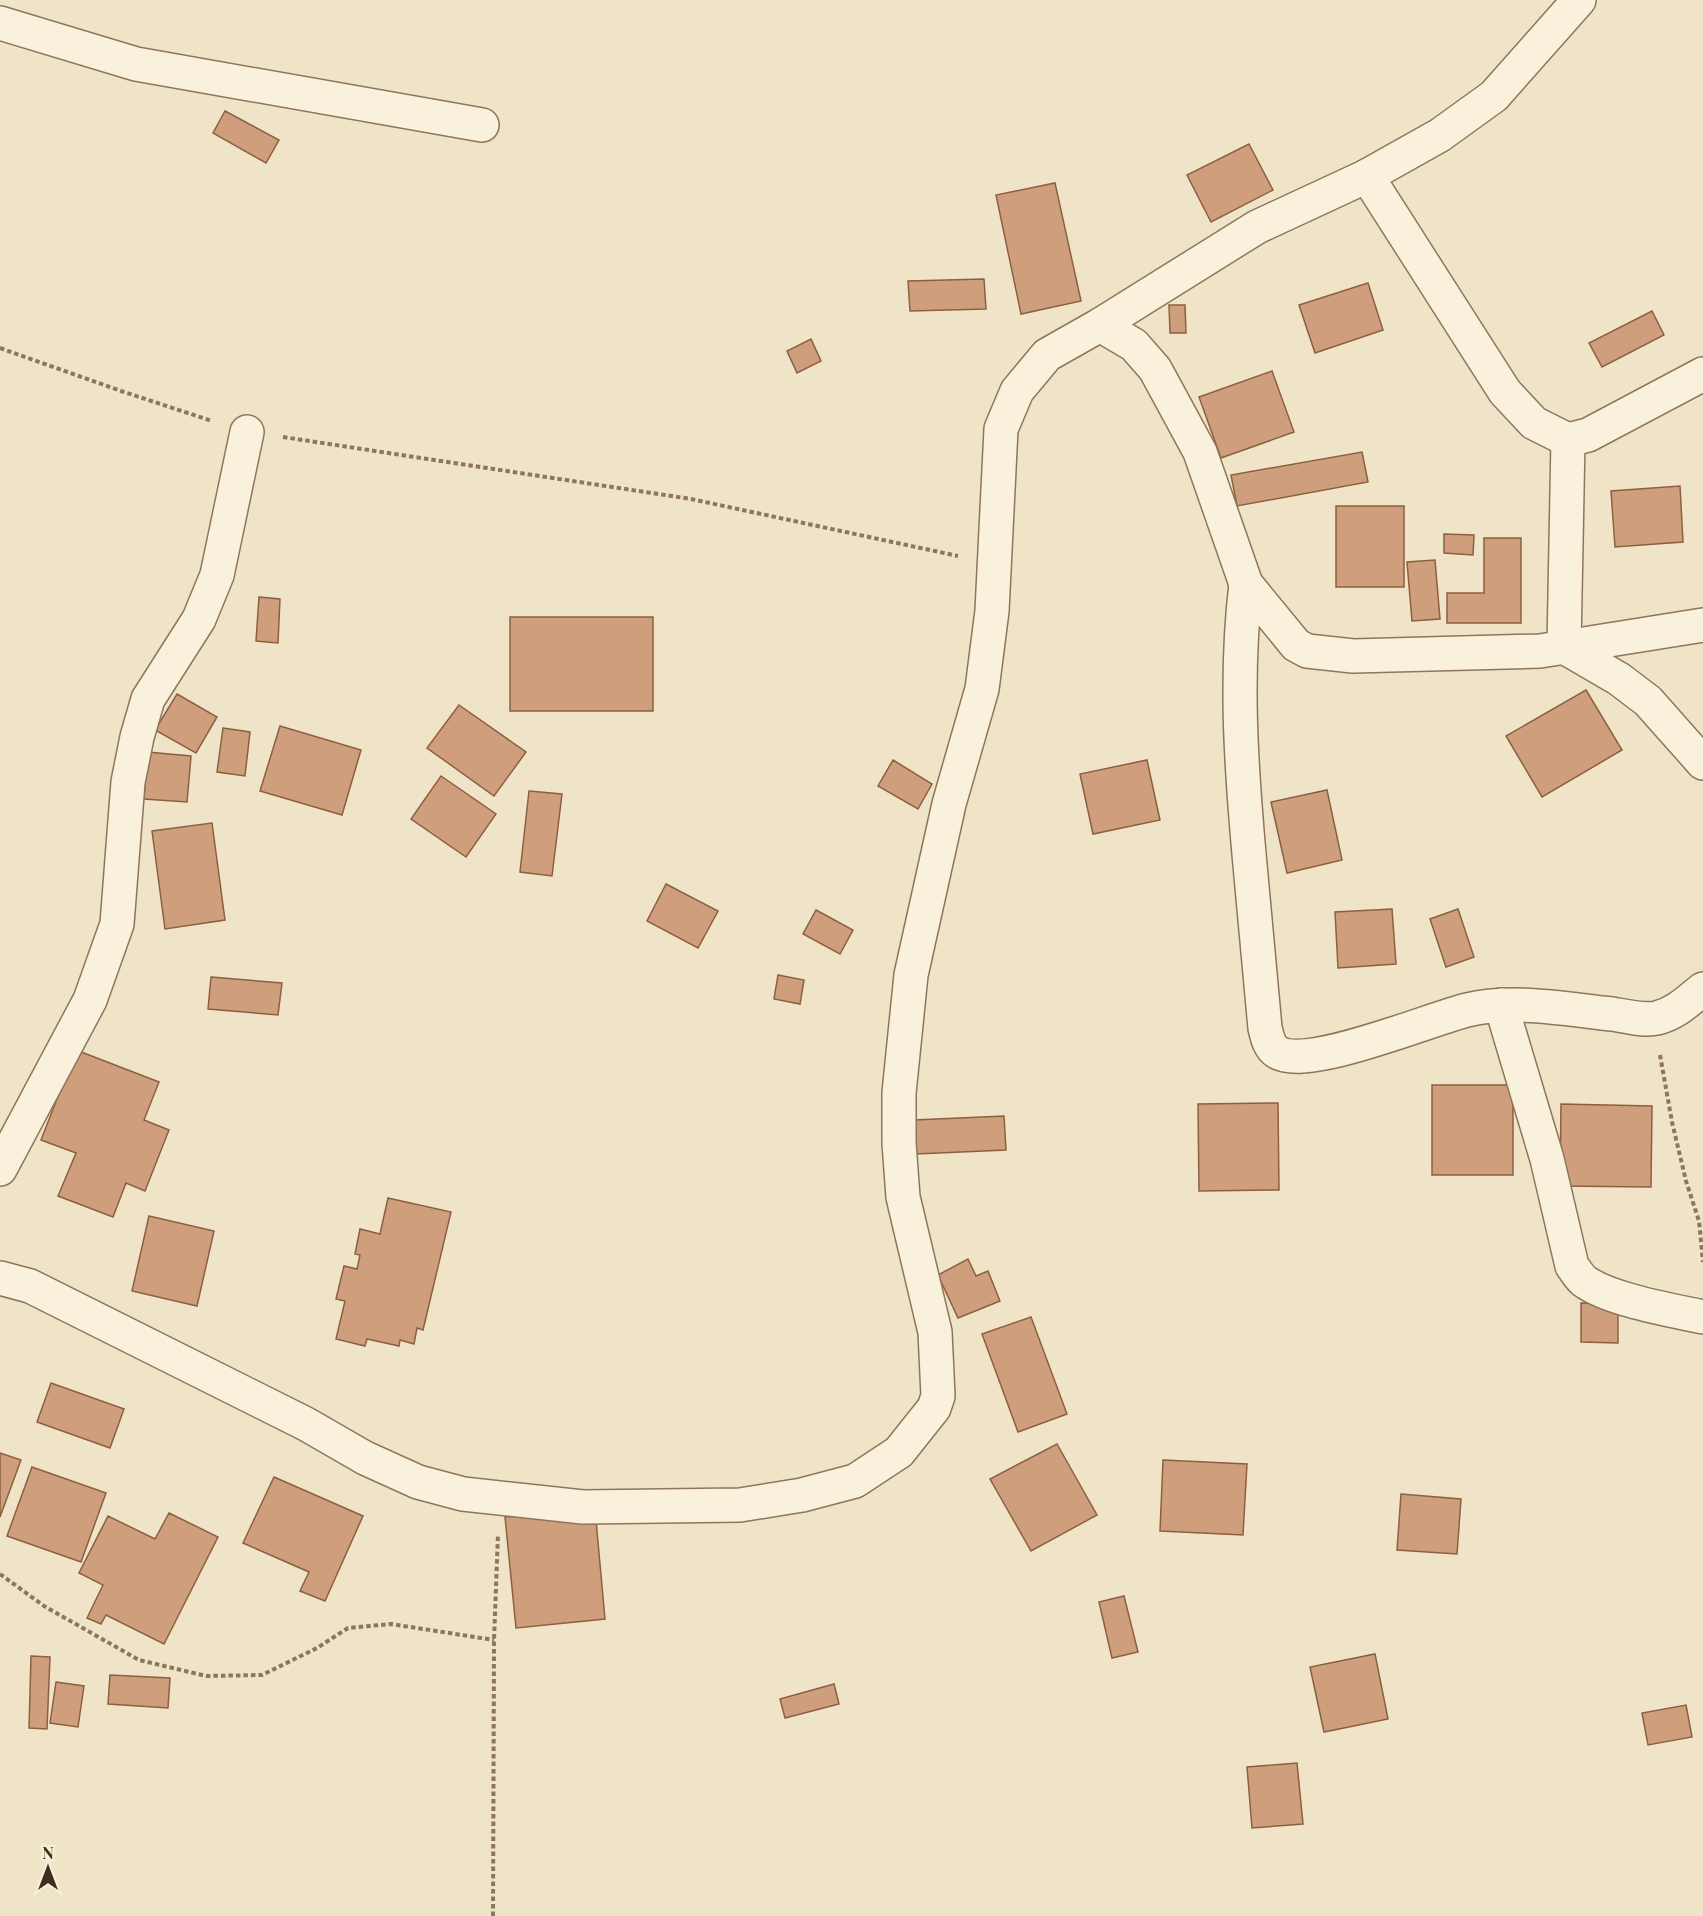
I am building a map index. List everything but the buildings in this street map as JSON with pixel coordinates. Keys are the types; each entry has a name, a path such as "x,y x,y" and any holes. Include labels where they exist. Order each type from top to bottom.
{"street":[{"path":"0,1278 30,1286 306,1424 365,1458 418,1482 462,1494 583,1507 740,1505 802,1496 855,1481 898,1452 934,1408 938,1396 935,1332 903,1197 899,1143 899,1093 911,975 949,804 982,689 992,611 1001,429 1017,391 1047,355 1100,325 1257,227 1367,176 1440,135 1494,96 1579,0"},
{"path":"0,23 135,64 482,125"},
{"path":"1367,176 1505,392 1534,423 1568,440 1588,435 1703,374"},
{"path":"1100,325 1134,345 1155,369 1200,452 1246,584 1296,645 1307,651 1353,656 1540,651 1703,625"},
{"path":"0,1169 90,1000 117,924 128,782 137,737 148,699 199,619 217,575 246,432"},
{"path":"1564,647 1568,440"},
{"path":"1246,584 1241,627 1239,685 1241,766 1265,1028 1269,1042 1277,1052 1293,1056 1309,1055 1374,1041 1466,1011 1501,1005 1539,1006 1654,1018 1673,1012 1703,989"},
{"path":"1564,647 1619,679 1648,700 1703,763"},
{"path":"1501,1005 1546,1159 1572,1266 1582,1280 1604,1290 1642,1303 1703,1317"}],"path":[{"path":"0,348 246,432 691,499 994,564"},
{"path":"1654,1018 1672,1122 1686,1181 1699,1221 1703,1262"},
{"path":"493,1916 494,1640 499,1497"},
{"path":"0,1574 44,1606 139,1660 206,1676 262,1675 317,1648 348,1628 391,1624 494,1640"}]}
